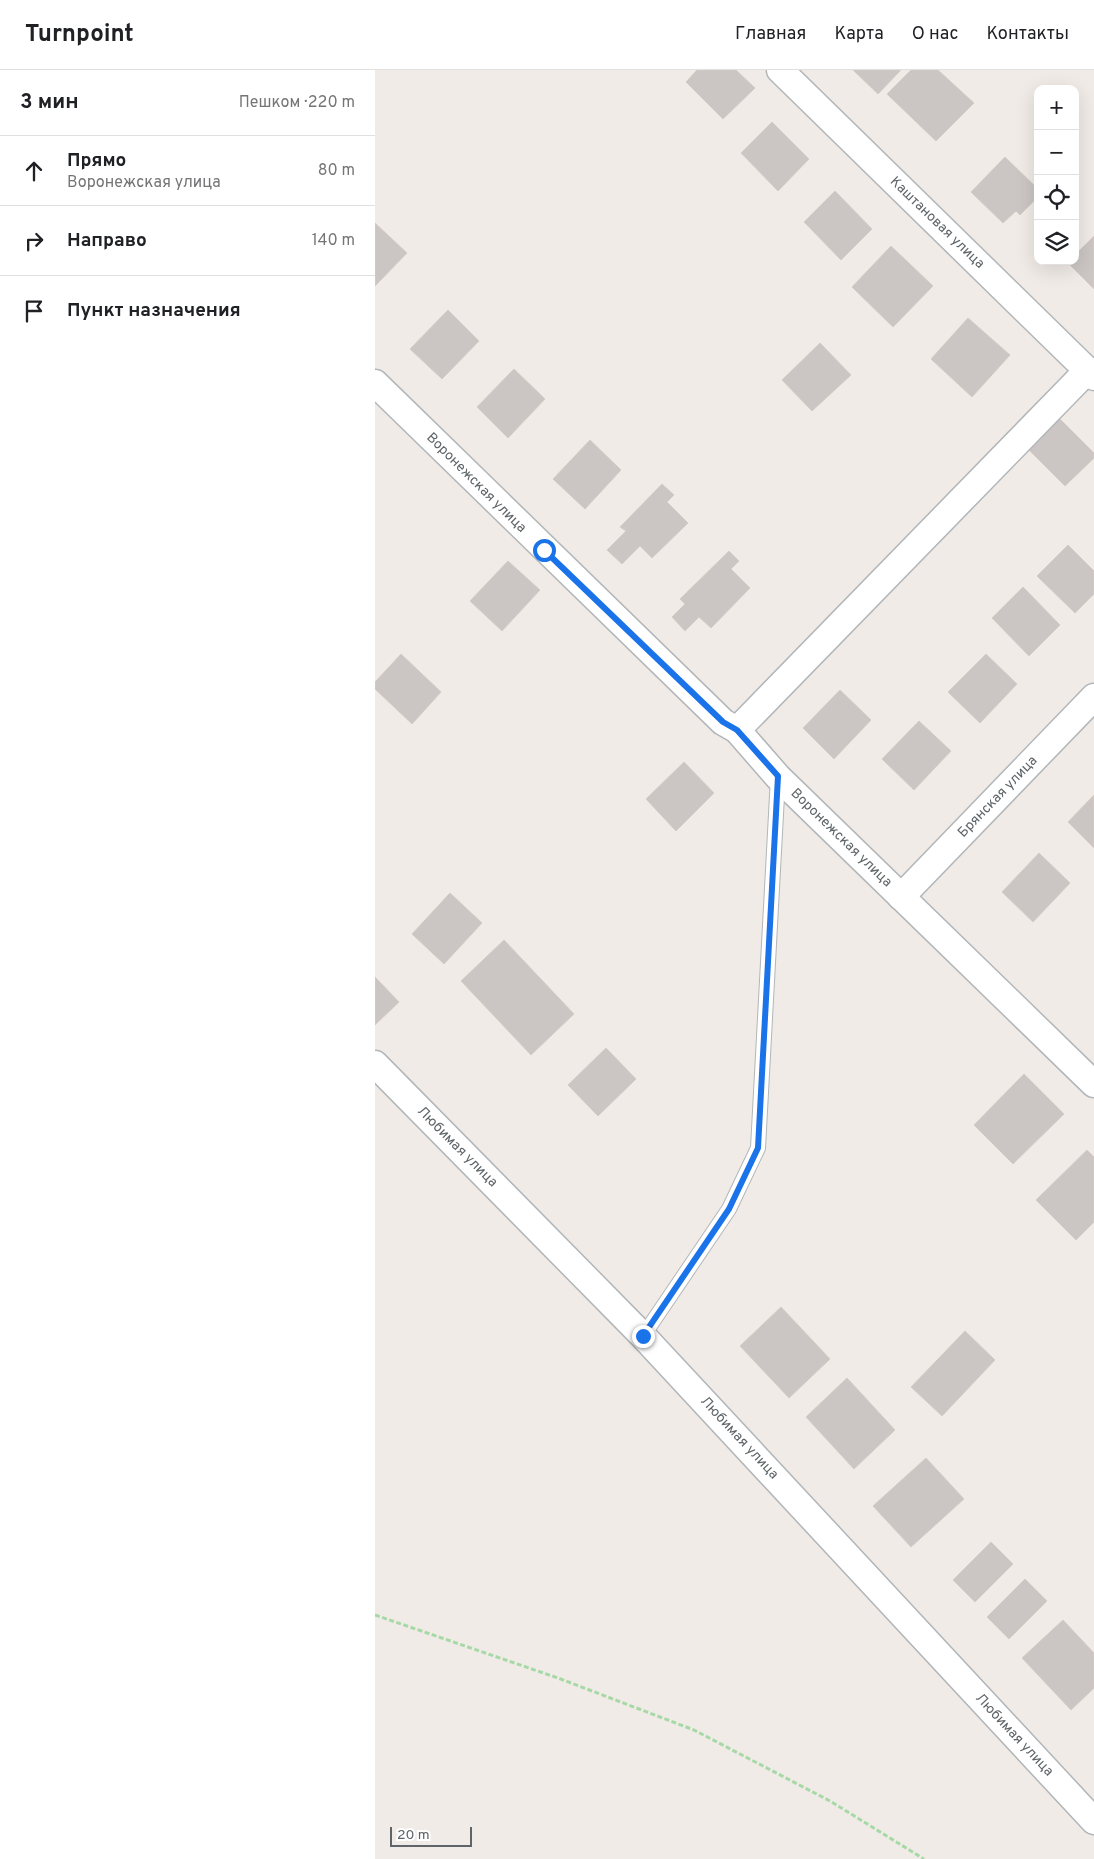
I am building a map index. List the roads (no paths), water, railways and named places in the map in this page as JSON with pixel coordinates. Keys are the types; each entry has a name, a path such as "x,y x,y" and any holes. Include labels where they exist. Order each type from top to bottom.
{"street":[{"name":"Каштановая улица","path":"780,70 1091,374"},
{"path":"737,730 1091,374"},
{"name":"Воронежская улица","path":"375,383 723,722 737,730 778,776 1094,1084"},
{"name":"Брянская улица","path":"901,897 1094,697"},
{"name":"Любимая улица","path":"375,1064 643,1336 1094,1821"}],"lane":[{"path":"643,1336 729,1209 758,1148 778,776"}]}
